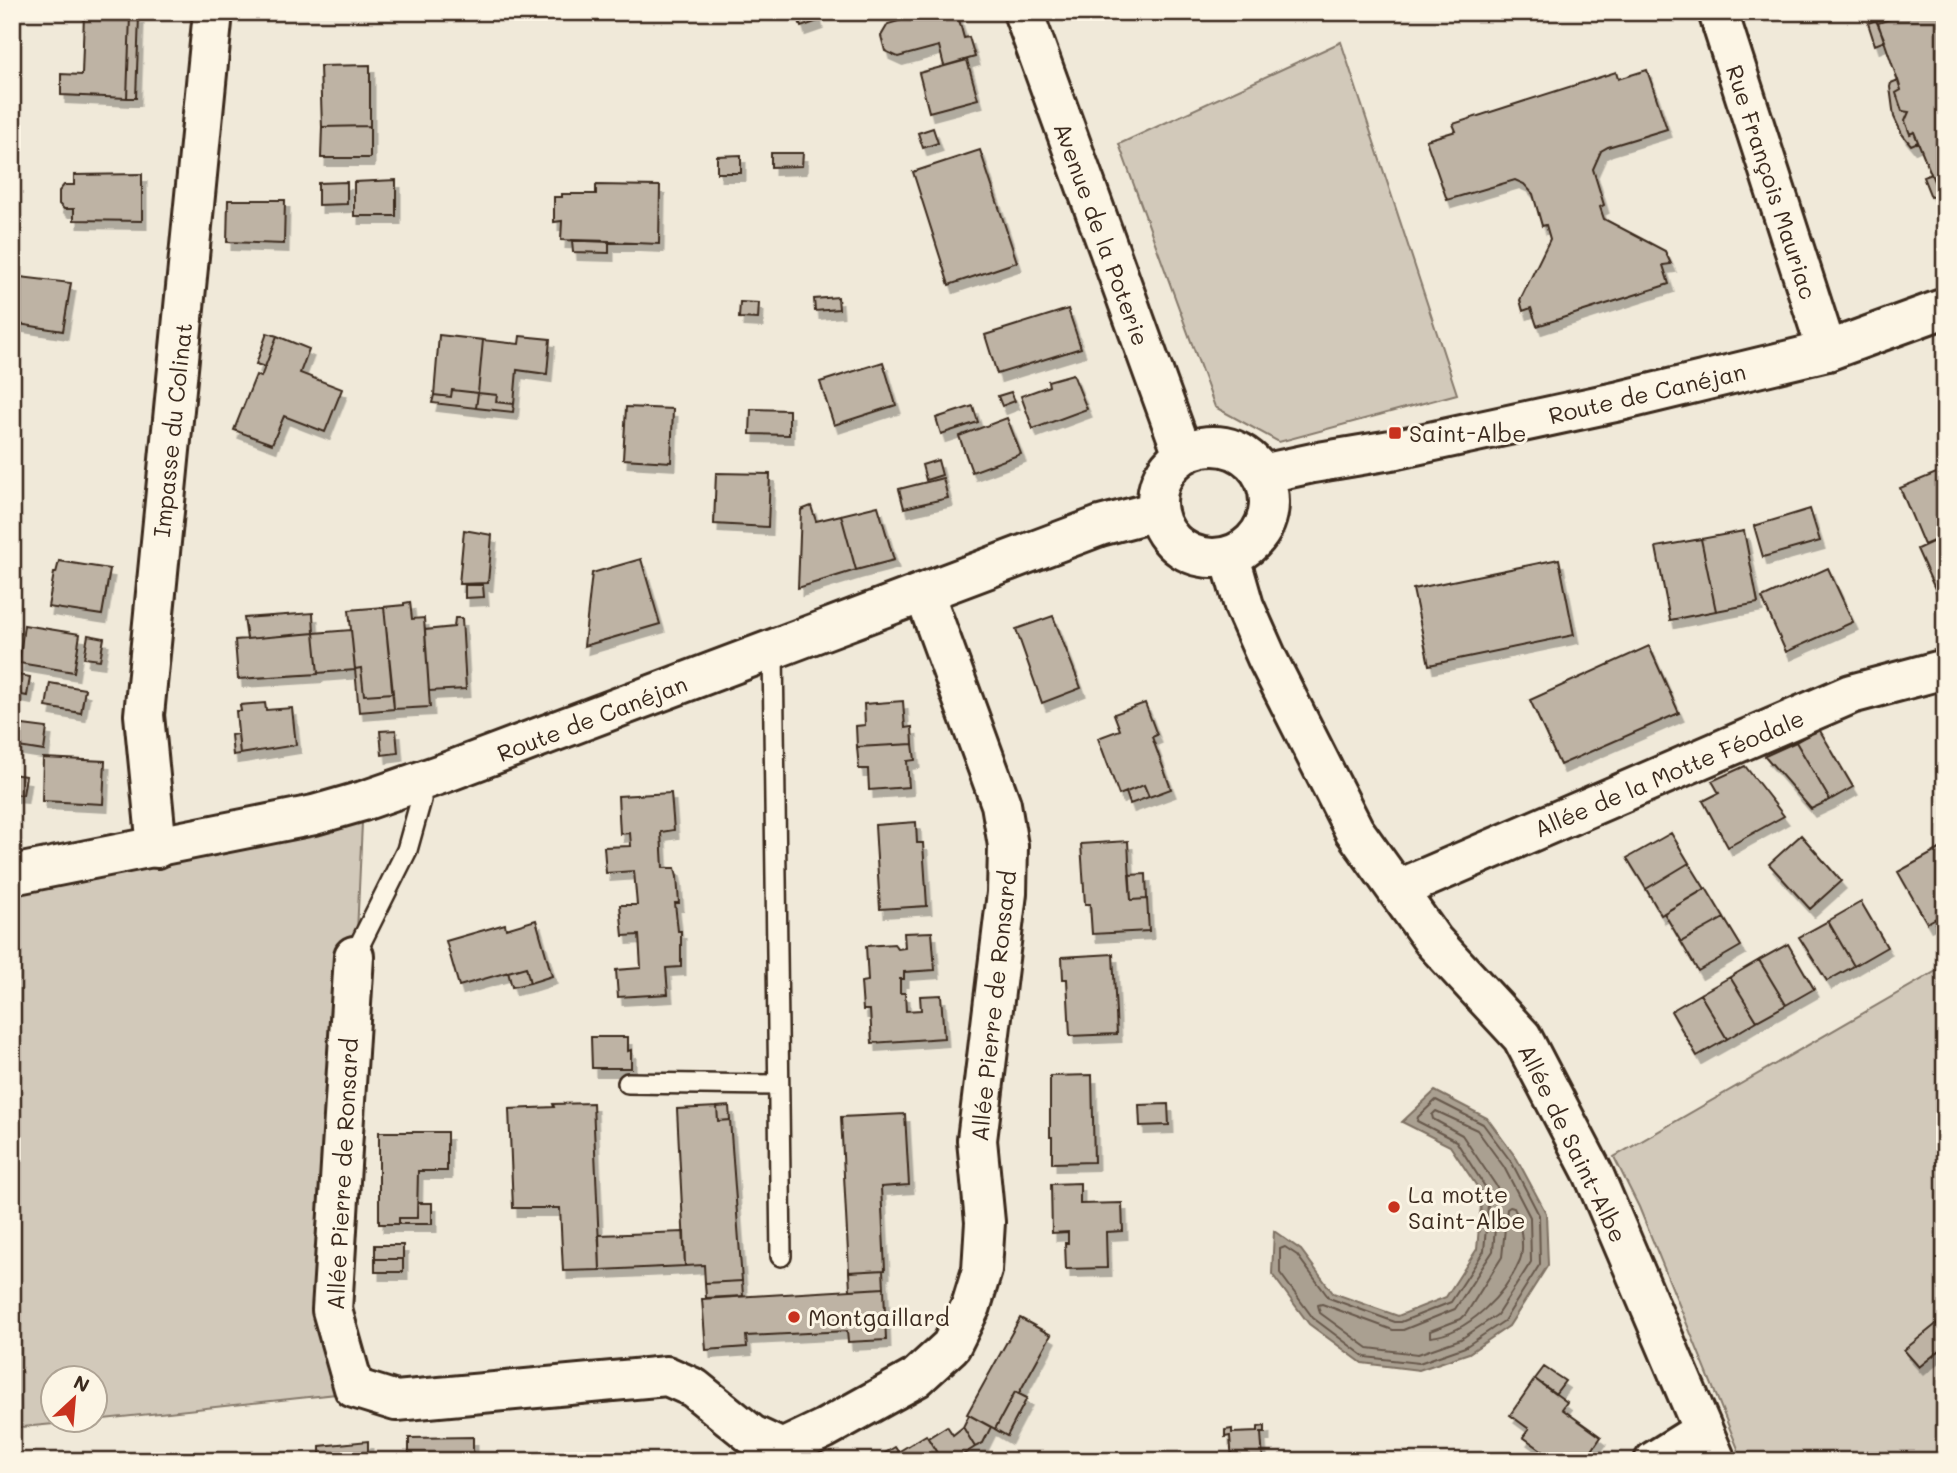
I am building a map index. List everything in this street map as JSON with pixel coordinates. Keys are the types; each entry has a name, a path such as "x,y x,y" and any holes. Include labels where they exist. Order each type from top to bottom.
{"street":[{"name":"Impasse du Colinat","path":"157,848 144,715 213,12"},
{"name":"Avenue de la Poterie","path":"1023,12 1183,454"},
{"name":"Rue François Mauriac","path":"1718,12 1827,351"},
{"name":"Route de Canéjan","path":"1262,474 1397,449 1827,351 1945,308"},
{"path":"1217,446 1235,450 1251,460 1262,474 1270,507 1258,538 1245,549 1230,557 1211,559 1192,555 1175,544 1163,530 1157,511 1161,479 1183,454 1200,447 1217,446"},
{"name":"Route de Canéjan","path":"12,874 157,848 363,802 1100,526 1157,511"},
{"name":"Allée de Saint-Albe","path":"1230,557 1244,606 1273,671 1354,830 1434,942 1522,1037 1593,1173 1709,1446"},
{"name":"Allée Pierre de Ronsard","path":"354,956 332,1310 354,1388 396,1401 667,1376 694,1388 781,1455 916,1378 951,1346 971,1306 982,1270 985,1222 977,1140 1007,893 1008,846 1001,804 924,593"},
{"name":"Allée de la Motte Féodale","path":"1397,890 1851,694 1945,669"},
{"path":"1654,1461 1709,1446"}],"lane":[{"path":"772,650 781,1256"},
{"path":"354,956 407,850 421,800"},
{"path":"628,1083 778,1085"}],"shaded area":[{"path":"1341,42 1457,394 1279,442 1215,407 1119,144"},
{"path":"363,801 336,1394 108,1419 108,1364 38,1364 38,1426 12,1428 12,872"},
{"path":"1945,966 1945,1461 1743,1461 1639,1207 1614,1157"}],"water":[{"path":"1435,1091 1487,1118 1517,1159 1546,1213 1548,1265 1509,1326 1469,1353 1419,1370 1362,1363 1309,1324 1272,1274 1274,1231 1301,1250 1333,1293 1398,1316 1446,1297 1477,1249 1482,1194 1450,1146 1402,1122"}],"building":[{"path":"816,12 818,21 801,27 798,17"},
{"path":"929,12 957,12 964,38 969,37 975,57 944,66 939,46 898,57 885,51 881,36 888,24"},
{"path":"1910,12 1945,12 1945,189 1938,191 1914,132 1910,134 1905,121 1909,112 1902,111 1896,93 1901,90 1878,23"},
{"path":"84,14 130,16 127,98 61,95 61,74 82,75"},
{"path":"130,16 139,16 136,98 127,98"},
{"path":"1876,20 1885,41 1875,45 1868,23"},
{"path":"967,60 978,99 929,112 919,73"},
{"path":"370,65 370,126 322,127 320,66"},
{"path":"1647,70 1667,129 1608,147 1601,151 1593,169 1604,205 1600,207 1604,219 1665,251 1671,264 1663,265 1669,284 1537,326 1531,308 1523,311 1520,300 1550,239 1546,225 1542,226 1533,194 1524,184 1515,180 1447,200 1426,140 1456,131 1453,124 1616,72 1618,79"},
{"path":"1898,80 1901,90 1896,93 1902,111 1909,112 1905,121 1910,134 1914,132 1918,142 1911,145 1894,117 1890,87 1891,83"},
{"path":"370,126 370,158 321,158 322,127"},
{"path":"933,128 938,143 923,148 918,133"},
{"path":"980,150 1017,262 949,285 913,172"},
{"path":"771,153 803,153 802,166 771,167"},
{"path":"741,155 741,173 717,173 717,156"},
{"path":"142,174 142,221 74,220 74,209 64,209 59,204 59,191 64,185 74,185 74,175"},
{"path":"1931,174 1939,194 1931,197 1923,177"},
{"path":"396,180 396,216 354,216 354,182"},
{"path":"347,182 347,204 318,205 318,183"},
{"path":"596,185 660,186 659,244 561,240 562,221 554,222 554,197 562,197 562,194 596,194"},
{"path":"228,200 285,200 284,244 227,242"},
{"path":"572,240 609,241 609,253 573,252"},
{"path":"12,276 71,283 63,331 12,323"},
{"path":"838,297 839,309 815,311 814,299"},
{"path":"740,302 759,303 758,319 739,318"},
{"path":"1068,309 1081,348 997,374 985,335"},
{"path":"267,333 277,336 265,367 256,364"},
{"path":"439,335 483,340 478,393 452,390 451,397 434,395"},
{"path":"277,336 309,349 300,373 342,389 325,432 284,416 272,444 234,430 256,375 261,377"},
{"path":"520,336 550,339 547,374 517,370 514,404 496,402 497,395 478,393 483,340 519,344"},
{"path":"883,362 896,405 834,425 820,382"},
{"path":"1073,374 1087,409 1033,429 1021,396 1049,386 1048,381"},
{"path":"452,390 478,393 476,408 432,403 434,395 451,397"},
{"path":"1011,392 1015,401 1002,406 998,396"},
{"path":"478,393 497,395 496,402 514,404 513,412 476,408"},
{"path":"973,406 978,422 941,434 936,418"},
{"path":"626,407 673,409 671,462 623,459"},
{"path":"751,409 789,410 789,435 750,434"},
{"path":"1007,418 1021,454 972,472 959,436"},
{"path":"938,460 942,475 926,480 922,465"},
{"path":"1941,471 1945,481 1945,536 1924,545 1900,488"},
{"path":"716,473 770,474 768,527 714,524"},
{"path":"943,478 948,498 904,508 899,489"},
{"path":"811,506 816,521 841,515 856,570 798,588 801,510"},
{"path":"878,506 894,560 856,570 841,515"},
{"path":"1810,509 1820,541 1763,557 1754,526"},
{"path":"464,530 492,535 488,583 459,584"},
{"path":"1744,531 1758,603 1716,611 1701,539"},
{"path":"1945,536 1945,597 1940,600 1917,549"},
{"path":"1701,539 1716,611 1670,620 1656,547"},
{"path":"641,559 660,624 584,646 592,573"},
{"path":"1559,559 1574,635 1429,665 1413,589"},
{"path":"59,561 110,569 102,615 48,607"},
{"path":"1828,568 1853,622 1786,652 1762,598"},
{"path":"465,585 483,585 484,597 465,598"},
{"path":"410,602 412,619 424,618 430,707 394,709 384,607"},
{"path":"384,607 393,693 364,695 361,668 355,669 349,610"},
{"path":"313,613 314,633 247,639 244,618"},
{"path":"1053,616 1081,688 1042,703 1016,629"},
{"path":"455,618 462,618 466,689 429,691 425,630 454,627"},
{"path":"24,625 80,634 74,672 19,663"},
{"path":"351,630 355,670 318,673 314,633"},
{"path":"314,633 318,674 238,679 235,640"},
{"path":"88,635 104,638 100,660 84,658"},
{"path":"1649,646 1679,713 1560,765 1530,700"},
{"path":"361,668 364,695 393,693 394,709 359,712 355,669"},
{"path":"14,674 30,677 27,696 12,693"},
{"path":"50,683 85,689 81,713 46,707"},
{"path":"903,701 905,728 912,727 913,744 857,747 856,726 865,725 864,704"},
{"path":"265,703 266,710 292,708 296,745 240,754 236,711 241,711 240,705"},
{"path":"1145,703 1157,735 1152,737 1171,789 1149,797 1144,785 1119,795 1098,738 1120,730 1114,714"},
{"path":"15,724 47,728 44,751 12,746"},
{"path":"1819,729 1853,787 1830,800 1796,742"},
{"path":"396,730 398,753 382,755 380,731"},
{"path":"238,734 240,754 233,755 231,735"},
{"path":"1796,742 1830,800 1811,809 1765,756"},
{"path":"913,744 915,760 907,761 909,787 869,790 868,769 859,769 857,747"},
{"path":"43,758 105,761 103,804 42,801"},
{"path":"1745,766 1784,816 1728,847 1703,801 1719,793 1712,781"},
{"path":"12,774 26,776 23,795 12,794"},
{"path":"1144,785 1149,797 1130,804 1126,792"},
{"path":"671,793 674,830 661,832 663,868 675,868 677,877 679,903 675,903 678,931 681,931 681,967 666,968 668,994 618,997 616,970 641,968 639,935 623,936 620,905 637,905 634,871 606,873 604,847 631,846 630,833 620,834 618,796"},
{"path":"916,822 917,843 923,843 927,906 880,909 875,825"},
{"path":"1671,833 1689,863 1646,889 1627,858"},
{"path":"1801,835 1841,881 1810,909 1769,864"},
{"path":"1128,841 1131,900 1147,899 1149,931 1092,934 1090,904 1085,904 1081,844"},
{"path":"1945,846 1945,913 1927,923 1898,872"},
{"path":"1689,863 1705,889 1661,915 1646,889"},
{"path":"1146,874 1147,899 1131,900 1129,875"},
{"path":"1706,888 1724,918 1681,942 1664,913"},
{"path":"1861,902 1887,947 1854,966 1828,921"},
{"path":"1724,918 1741,946 1698,971 1681,942"},
{"path":"536,920 552,976 530,983 526,967 459,986 446,941 505,924 506,929"},
{"path":"1828,921 1854,966 1827,981 1799,937"},
{"path":"932,932 935,970 904,972 904,979 900,979 900,993 905,993 906,1011 921,1010 920,996 941,995 944,1038 872,1043 870,1010 863,1010 861,982 868,981 866,946 894,944 898,949 905,948 904,933"},
{"path":"1788,944 1814,989 1786,1005 1759,960"},
{"path":"1113,954 1117,1034 1070,1036 1067,979 1063,979 1062,957"},
{"path":"1759,960 1786,1005 1757,1021 1730,977"},
{"path":"526,967 530,983 512,987 508,972"},
{"path":"1730,977 1757,1021 1727,1039 1700,994"},
{"path":"1700,994 1727,1039 1697,1056 1671,1011"},
{"path":"591,1037 628,1037 631,1068 592,1068"},
{"path":"1092,1075 1094,1162 1052,1163 1050,1076"},
{"path":"593,1103 600,1270 563,1271 560,1208 513,1208 509,1109"},
{"path":"1168,1104 1169,1125 1140,1126 1139,1105"},
{"path":"729,1106 730,1120 718,1121 717,1107"},
{"path":"717,1107 718,1121 730,1120 742,1281 705,1283 704,1265 685,1266 677,1109"},
{"path":"905,1114 909,1185 881,1187 885,1270 849,1272 841,1117"},
{"path":"379,1132 447,1132 447,1171 418,1171 417,1218 399,1218 399,1224 379,1224"},
{"path":"1080,1183 1080,1204 1122,1203 1123,1231 1106,1232 1107,1268 1066,1269 1065,1243 1068,1243 1068,1232 1052,1233 1051,1184"},
{"path":"418,1203 432,1203 432,1224 399,1224 399,1218 417,1218"},
{"path":"684,1232 685,1266 600,1270 599,1235"},
{"path":"375,1245 403,1245 403,1259 375,1259"},
{"path":"375,1259 403,1259 403,1272 375,1272"},
{"path":"883,1270 884,1288 850,1290 849,1272"},
{"path":"742,1281 743,1296 706,1298 705,1283"},
{"path":"884,1288 886,1340 848,1342 847,1331 746,1336 747,1347 706,1350 702,1299"},
{"path":"1945,1317 1945,1346 1919,1367 1904,1350"},
{"path":"1020,1318 1051,1335 1019,1393 1015,1392 995,1429 967,1414"},
{"path":"1544,1367 1565,1381 1555,1394 1535,1379"},
{"path":"1535,1379 1567,1402 1562,1409 1601,1437 1585,1461 1557,1461 1523,1437 1529,1429 1510,1415"},
{"path":"1015,1392 1027,1398 1007,1436 995,1429"},
{"path":"969,1415 991,1427 983,1443 975,1447 963,1427"},
{"path":"947,1426 953,1435 963,1427 975,1447 953,1461 942,1461 928,1438"},
{"path":"1265,1426 1265,1433 1261,1433 1263,1461 1232,1461 1230,1436 1225,1437 1225,1430 1232,1429 1232,1433 1258,1432 1258,1427"},
{"path":"926,1435 940,1458 935,1461 904,1461 898,1452"},
{"path":"473,1437 473,1461 409,1461 409,1438"},
{"path":"368,1441 368,1461 320,1461 320,1446"},
{"path":"895,1447 904,1461 872,1461"}],"place":[{"name":"Saint-Albe","path":"1395,433"},
{"name":"La motte Saint-Albe","path":"1394,1207"},
{"name":"Montgaillard","path":"794,1317"}]}
